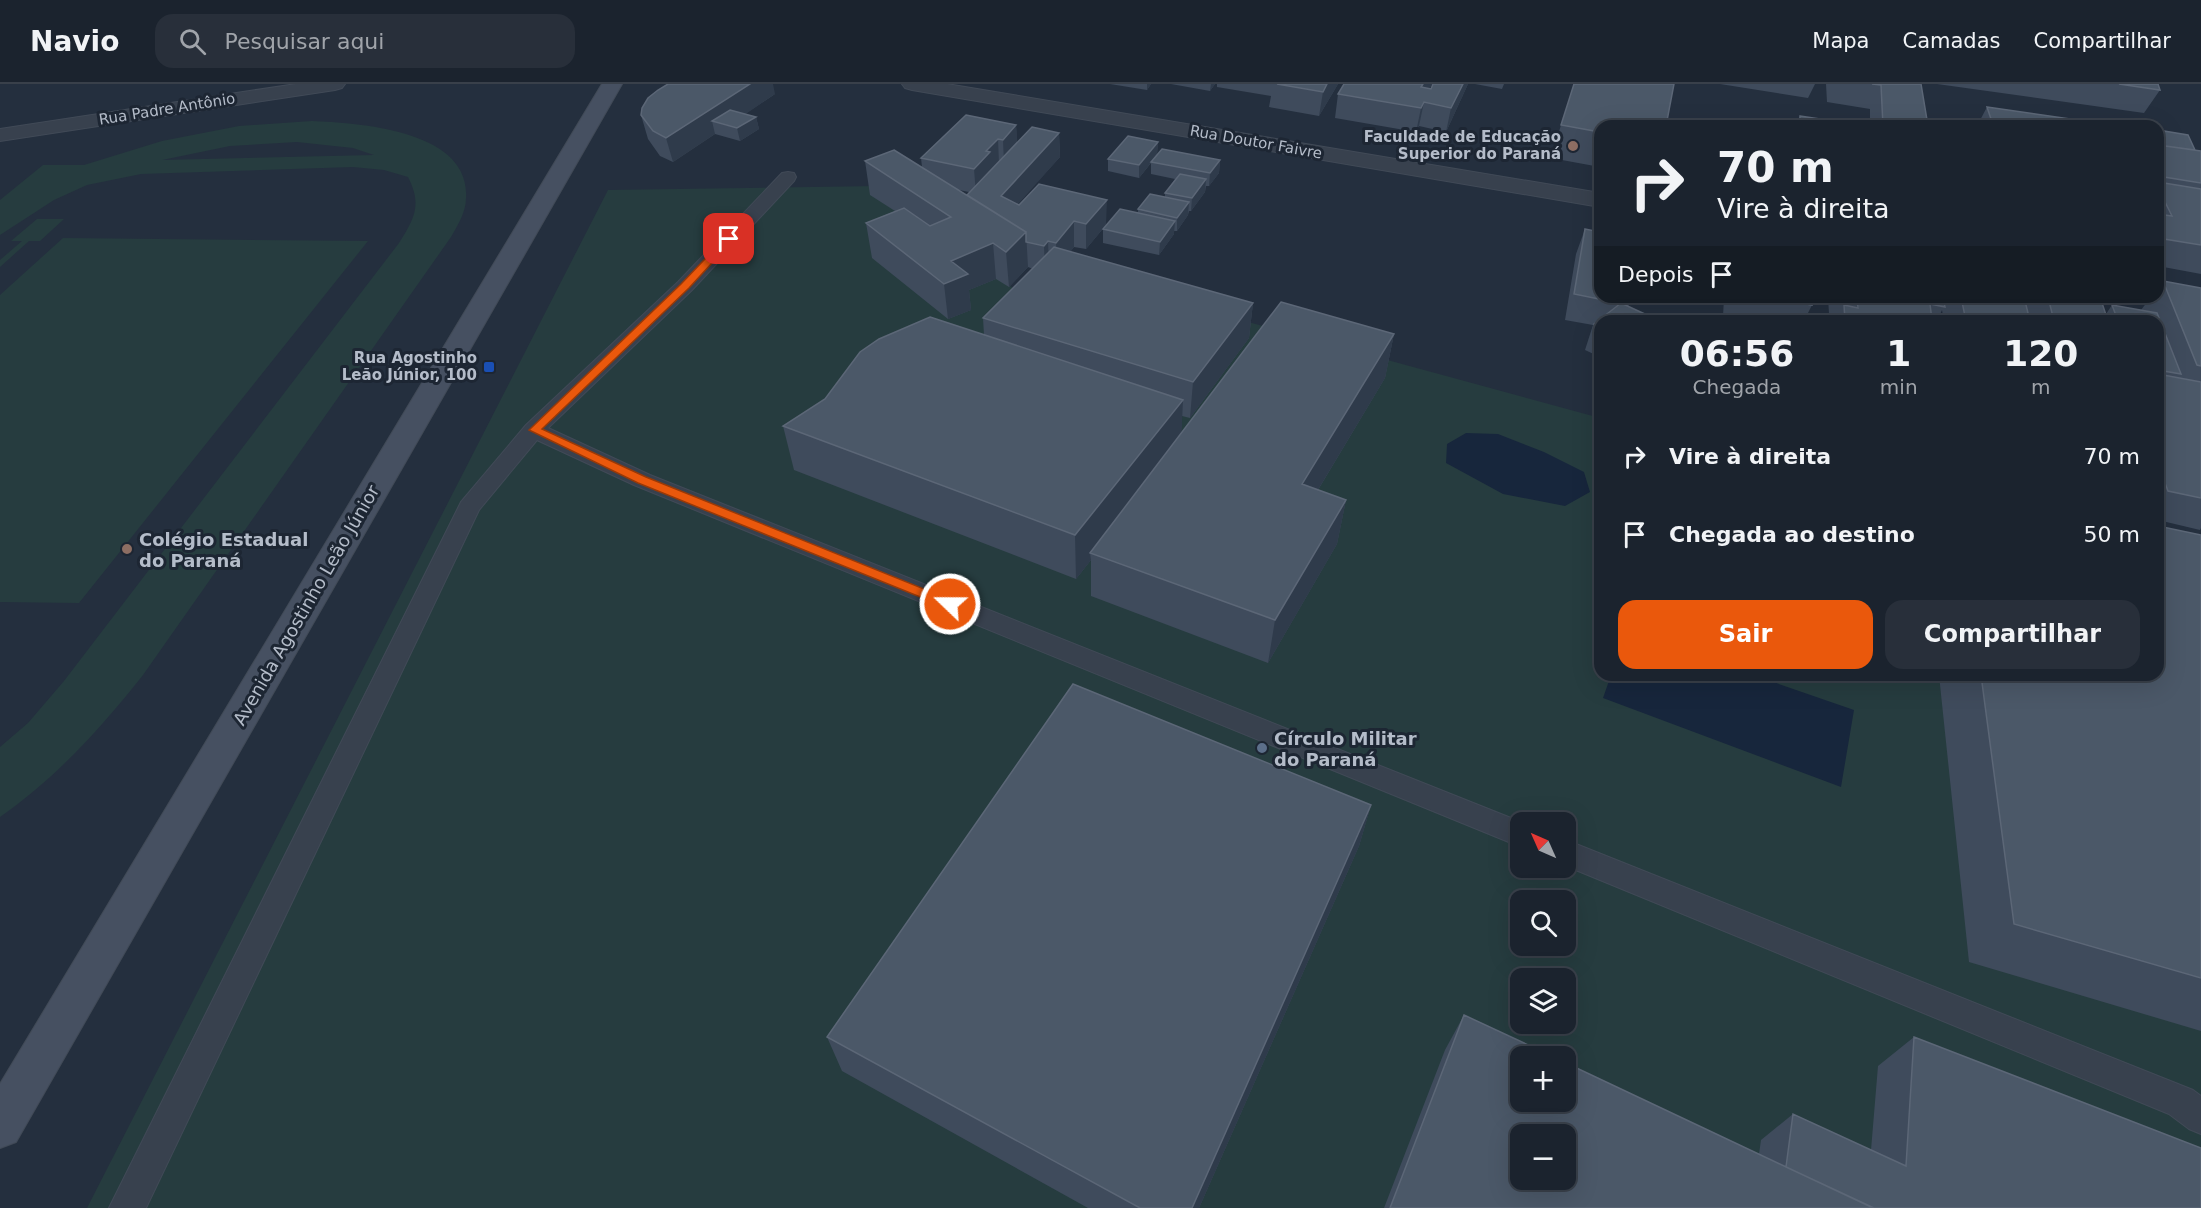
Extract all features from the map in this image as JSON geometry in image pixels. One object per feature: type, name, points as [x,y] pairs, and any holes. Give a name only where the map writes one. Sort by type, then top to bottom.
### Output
[{"type":"main road","name":"Avenida Agostinho Leão Júnior","points":[[0,1126],[612,84]]},
{"type":"street","name":"Rua Padre Antônio","points":[[0,135],[335,84]]},
{"type":"street","name":"Rua Doutor Faivre","points":[[912,84],[1594,199]]},
{"type":"lane","points":[[127,1208],[469,507],[534,430],[685,286],[788,177]]},
{"type":"lane","points":[[534,430],[642,480],[1510,831]]},
{"type":"lane","points":[[1576,857],[2181,1102],[2201,1117]]},
{"type":"green space","points":[[312,121],[356,124],[382,128],[432,144],[451,158],[463,175],[466,203],[463,213],[451,237],[143,675],[111,714],[59,769],[0,817],[0,747],[28,723],[64,681],[399,243],[413,218],[416,203],[408,177],[384,170],[353,167],[141,174],[87,185],[54,200],[0,235],[0,200],[43,165],[84,165],[162,141],[239,126]],"holes":[[[297,142],[353,148],[374,155],[162,160],[230,146]]]},
{"type":"green space","name":"Círculo Militar do Paraná","points":[[879,186],[1022,295],[1047,267],[1594,416],[1594,681],[2164,681],[2164,662],[2201,581],[2201,1208],[87,1208],[608,190]]},
{"type":"green space","points":[[37,219],[64,219],[40,241],[29,241],[0,267],[0,260],[22,241],[11,241]]},
{"type":"green space","points":[[63,238],[368,241],[79,603],[0,602],[0,295]]},
{"type":"water","points":[[1466,433],[1498,434],[1544,452],[1584,472],[1590,492],[1565,506],[1503,494],[1446,463],[1447,444]]},
{"type":"water","points":[[1609,681],[1770,681],[1854,710],[1841,787],[1603,698]]},
{"type":"building","points":[[668,84],[750,84],[666,138],[653,131],[641,115],[648,98]]},
{"type":"building","points":[[1277,84],[1327,84],[1323,92]]},
{"type":"building","points":[[1344,84],[1423,84],[1421,87],[1431,89],[1433,84],[1463,84],[1451,108],[1424,102],[1421,108],[1338,94]]},
{"type":"building","points":[[1574,84],[1674,84],[1667,120],[1594,120],[1594,131],[1561,125]]},
{"type":"building","points":[[1872,84],[1921,84],[1927,120],[1883,120],[1881,85]]},
{"type":"building","points":[[2119,84],[2158,84],[2160,90]]},
{"type":"building","points":[[1987,107],[2077,120],[1998,120],[1991,119]]},
{"type":"building","points":[[730,110],[756,117],[737,128],[712,121]]},
{"type":"building","points":[[966,115],[1016,125],[1003,140],[998,139],[986,151],[990,152],[974,169],[921,158]]},
{"type":"building","points":[[1800,116],[1827,120],[1800,120]]},
{"type":"building","points":[[1032,127],[1059,133],[1001,196],[1019,205],[1039,184],[1107,200],[1086,224],[1074,221],[1056,243],[1048,241],[1044,246],[1026,242],[1026,232],[967,195]]},
{"type":"building","points":[[2164,131],[2188,135],[2195,150],[2164,146]]},
{"type":"building","points":[[1128,136],[1158,142],[1139,165],[1108,159]]},
{"type":"building","points":[[2164,146],[2201,151],[2201,183],[2164,177]]},
{"type":"building","points":[[1162,149],[1220,160],[1210,173],[1151,162]]},
{"type":"building","points":[[894,150],[1026,232],[1006,252],[993,243],[951,261],[968,274],[944,284],[866,223],[904,208],[930,226],[951,217],[865,161]]},
{"type":"building","points":[[1180,174],[1206,179],[1192,198],[1165,193]]},
{"type":"building","points":[[2164,183],[2201,189],[2201,245],[2164,239],[2164,215],[2172,216],[2164,200]]},
{"type":"building","points":[[1150,194],[1189,202],[1177,218],[1138,209]]},
{"type":"building","points":[[1120,209],[1175,221],[1160,242],[1103,229]]},
{"type":"building","points":[[1585,229],[1594,231],[1594,298],[1574,294]]},
{"type":"building","points":[[1054,247],[1253,303],[1193,382],[983,318]]},
{"type":"building","points":[[2164,281],[2201,288],[2201,366],[2197,365]]},
{"type":"building","points":[[1281,302],[1394,334],[1302,484],[1346,500],[1275,620],[1090,553]]},
{"type":"building","points":[[1621,303],[1647,315],[1606,315]]},
{"type":"building","points":[[1858,303],[1944,303],[1945,307],[1930,304],[1931,315],[1845,315],[1844,305],[1858,308]]},
{"type":"building","points":[[1962,303],[2026,303],[2028,315],[1965,315]]},
{"type":"building","points":[[2050,303],[2102,303],[2106,315],[2052,315]]},
{"type":"building","points":[[2112,305],[2158,315],[2116,315]]},
{"type":"building","points":[[930,317],[1183,400],[1075,535],[783,426],[825,399],[860,352],[879,339]]},
{"type":"building","points":[[2164,331],[2181,374],[2164,371]]},
{"type":"building","points":[[2164,375],[2201,382],[2201,498],[2168,491],[2164,480]]},
{"type":"building","points":[[2164,527],[2201,535],[2201,978],[2014,924],[1982,681],[2164,681]]},
{"type":"building","points":[[1073,684],[1371,805],[1192,1208],[1140,1208],[827,1037]]},
{"type":"building","points":[[1464,1015],[1531,1046],[1510,1046],[1510,1112],[1576,1112],[1576,1068],[1873,1208],[1390,1208]]},
{"type":"building","points":[[1914,1037],[2201,1148],[2201,1208],[1874,1208],[1786,1167],[1793,1114],[1906,1166]]},
{"type":"place","name":"Faculdade de Educação Superior do Paraná","points":[[1573,146]]},
{"type":"place","name":"Rua Agostinho Leão Júnior, 100","points":[[489,367]]},
{"type":"place","name":"Colégio Estadual do Paraná","points":[[127,549]]},
{"type":"place","name":"Círculo Militar do Paraná","points":[[1262,748]]},
{"type":"route","points":[[729,239],[685,286],[534,430],[642,480],[950,604]]}]
